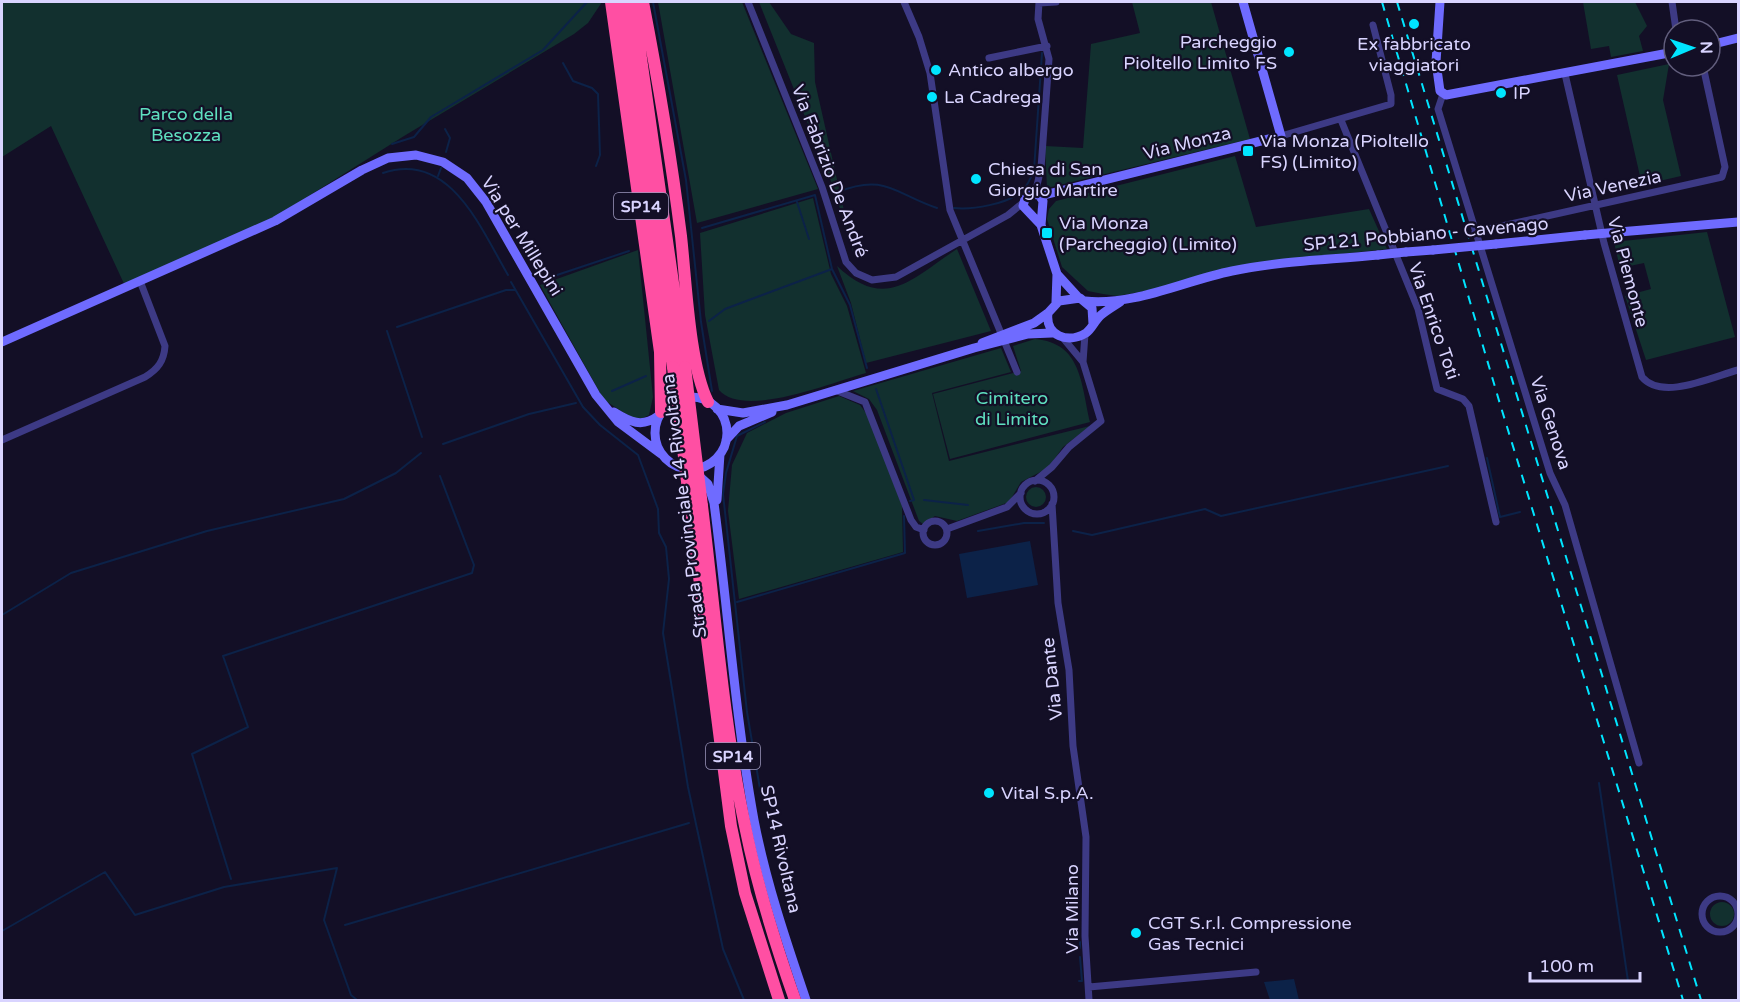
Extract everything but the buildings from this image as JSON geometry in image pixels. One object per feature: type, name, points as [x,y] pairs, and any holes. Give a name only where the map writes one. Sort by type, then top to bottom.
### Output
[{"type":"highway","name":"SP14","points":[[611,2],[660,352],[661,413]]},
{"type":"highway","name":"Strada Provinciale 14 Rivoltana","points":[[621,2],[679,367]]},
{"type":"highway","name":"Strada Provinciale 14 Rivoltana","points":[[633,2],[696,506],[727,804],[746,892],[779,1000]]},
{"type":"highway","name":"SP14","points":[[644,2],[664,113],[692,333],[702,388],[713,405]]},
{"type":"highway","name":"Strada Provinciale 14 Rivoltana","points":[[696,506],[744,825],[769,925],[795,1000]]},
{"type":"street","name":"Via Fabrizio De André","points":[[747,2],[819,180],[849,266],[868,278],[886,280],[901,275],[962,238]]},
{"type":"street","points":[[904,2],[928,65],[935,98],[947,195],[962,238],[1017,372]]},
{"type":"street","points":[[726,440],[742,424],[787,405],[974,348],[1034,323],[1048,313],[1056,302],[1057,274],[1035,204],[1041,164],[1049,59],[1047,45],[1038,20],[1039,2],[1056,2]]},
{"type":"street","points":[[1243,2],[1281,136]]},
{"type":"street","points":[[1440,2],[1436,73],[1438,87],[1443,94],[1565,74],[1662,54]]},
{"type":"street","points":[[1672,2],[1674,18]]},
{"type":"street","name":"Via Monza","points":[[962,238],[1052,194],[1281,136],[1388,106],[1392,102],[1391,95],[1372,25]]},
{"type":"street","points":[[1722,42],[1738,39]]},
{"type":"street","points":[[989,58],[1047,45]]},
{"type":"street","name":"Via Piemonte","points":[[1565,74],[1628,334],[1643,378],[1654,387],[1667,388],[1738,370]]},
{"type":"street","name":"Via Venezia","points":[[1475,232],[1722,177],[1725,167],[1706,78]]},
{"type":"street","name":"Via Genova","points":[[1443,94],[1438,109],[1550,473],[1565,505],[1638,763]]},
{"type":"street","name":"Via Enrico Toti","points":[[1341,120],[1418,309],[1437,390],[1461,398],[1469,406],[1496,522]]},
{"type":"street","name":"Via per Millepini","points":[[2,342],[275,221],[380,160],[408,155],[443,162],[466,178],[486,202],[602,403],[633,435],[661,454]]},
{"type":"street","name":"SP121 Pobbiano - Cavenago","points":[[1093,324],[1101,315],[1121,302],[1239,269],[1738,222]]},
{"type":"street","points":[[947,529],[1006,507],[1027,484],[1035,481],[1052,467],[1069,447],[1101,421],[1083,362],[1085,334],[1093,324],[1093,311],[1057,274]]},
{"type":"street","points":[[2,440],[145,377],[157,368],[164,356],[165,346],[140,281]]},
{"type":"street","points":[[1056,302],[1081,299]]},
{"type":"street","name":"SP121 Pobbiano - Cavenago","points":[[1081,299],[1121,302]]},
{"type":"street","points":[[1048,313],[1049,328],[1052,333]]},
{"type":"street","points":[[1003,337],[1052,333],[1063,338],[1083,362]]},
{"type":"street","points":[[1063,338],[1085,334]]},
{"type":"street","points":[[836,390],[855,396],[868,407],[912,520],[916,527],[924,530]]},
{"type":"street","points":[[661,454],[655,434],[661,413],[671,403],[685,398],[743,413],[787,405]]},
{"type":"street","name":"Via per Millepini","points":[[602,403],[637,424],[650,422],[661,413]]},
{"type":"street","points":[[713,405],[725,424],[726,440]]},
{"type":"street","name":"SP14 Rivoltana","points":[[717,523],[720,454],[726,440]]},
{"type":"street","name":"SP14 Rivoltana","points":[[661,454],[673,465],[690,469],[700,476],[710,488],[717,523],[729,648],[754,821],[782,927],[806,1000]]},
{"type":"street","points":[[690,469],[708,465],[720,454]]},
{"type":"street","points":[[1041,514],[1052,504],[1054,496],[1049,486],[1052,467]]},
{"type":"street","points":[[1035,481],[1049,486]]},
{"type":"street","points":[[1021,493],[1021,501],[1025,509],[1032,514],[1041,514],[1049,521],[1056,537]]},
{"type":"street","name":"Via Dante","points":[[1052,504],[1056,537],[1059,612],[1069,670],[1073,746],[1084,817]]},
{"type":"street","points":[[1006,507],[1025,509]]},
{"type":"street","points":[[940,522],[947,529],[945,540],[937,544],[927,541],[924,530],[928,523],[940,522]]},
{"type":"street","name":"Via Milano","points":[[1084,817],[1089,1000]]},
{"type":"street","points":[[1724,896],[1738,908],[1737,920],[1724,932],[1712,931],[1703,923],[1703,905],[1712,897],[1724,896]]},
{"type":"street","points":[[1089,987],[1256,972]]},
{"type":"green space","name":"Parco della Besozza","points":[[2,2],[602,2],[588,23],[574,34],[404,136],[261,226],[126,288],[51,126],[2,157]]},
{"type":"green space","points":[[658,2],[742,2],[818,189],[697,223]]},
{"type":"green space","points":[[759,2],[769,2],[791,34],[814,43],[815,82],[854,255],[834,189]]},
{"type":"green space","points":[[1132,2],[1211,2],[1250,139],[1047,188],[1045,146],[1083,148],[1091,44],[1140,33]]},
{"type":"green space","points":[[1583,2],[1635,2],[1647,26],[1639,36],[1643,51],[1611,57],[1609,46],[1591,49]]},
{"type":"green space","points":[[1662,65],[1662,78],[1667,78],[1663,100],[1681,176],[1642,185],[1617,75]]},
{"type":"green space","points":[[1235,156],[1256,227],[1369,209],[1387,249],[1247,264],[1151,290],[1117,296],[1088,291],[1062,267],[1047,219],[1049,209],[1056,201]]},
{"type":"green space","points":[[813,198],[831,274],[847,306],[866,373],[790,396],[748,401],[731,398],[719,390],[705,315],[700,233]]},
{"type":"green space","points":[[1707,232],[1735,337],[1646,360],[1625,296],[1651,289],[1644,263],[1620,268],[1614,242]]},
{"type":"green space","points":[[957,249],[991,331],[866,363],[851,303],[837,266],[854,280],[870,287],[884,289],[912,280]]},
{"type":"green space","points":[[638,250],[653,397],[649,415],[637,421],[604,400],[540,285]]},
{"type":"green space","name":"Cimitero di Limito","points":[[1035,339],[1050,342],[1062,348],[1071,357],[1081,380],[1090,422],[950,459],[933,394],[1021,371],[1013,346]]},
{"type":"green space","points":[[1001,348],[1011,372],[932,393],[949,461],[1090,426],[1063,447],[1048,468],[1021,482],[1009,502],[957,521],[935,516],[923,524],[919,521],[877,410],[869,399],[853,391]]},
{"type":"green space","points":[[839,396],[860,405],[869,417],[902,506],[903,552],[739,599],[728,511],[732,465],[747,433],[786,413]]},
{"type":"green space","points":[[1036,487],[1043,490],[1046,497],[1043,504],[1036,507],[1029,504],[1026,497],[1029,490]]},
{"type":"green space","points":[[1722,902],[1731,905],[1734,914],[1731,923],[1722,926],[1713,923],[1710,914],[1713,905]]},
{"type":"water","points":[[1030,541],[1038,585],[967,598],[959,554]]},
{"type":"water","points":[[1294,979],[1299,1000],[1270,1000],[1264,982]]},
{"type":"waterway","points":[[392,144],[414,137],[431,117],[543,50],[587,2]]},
{"type":"waterway","points":[[653,2],[686,180],[701,322],[712,391]]},
{"type":"waterway","points":[[954,208],[980,207],[999,203],[1016,196],[1029,181],[1034,170],[1042,53]]},
{"type":"waterway","points":[[563,63],[573,81],[592,88],[598,94],[600,155],[596,166]]},
{"type":"waterway","points":[[445,129],[450,138],[446,152]]},
{"type":"waterway","points":[[438,176],[441,168]]},
{"type":"waterway","points":[[383,173],[406,169],[427,173],[445,183],[474,216],[508,275]]},
{"type":"waterway","points":[[838,192],[854,187],[879,185],[937,208]]},
{"type":"waterway","points":[[702,228],[815,195],[832,269],[850,305],[867,368]]},
{"type":"waterway","points":[[797,202],[809,239]]},
{"type":"waterway","points":[[551,277],[629,251]]},
{"type":"waterway","points":[[709,321],[725,309],[832,269]]},
{"type":"waterway","points":[[511,282],[583,407],[600,425],[638,455],[658,509],[659,533],[666,547],[669,579],[663,633],[688,787],[723,949],[744,1000]]},
{"type":"waterway","points":[[397,327],[506,290],[515,290]]},
{"type":"waterway","points":[[387,331],[422,437]]},
{"type":"waterway","points":[[612,391],[646,376]]},
{"type":"waterway","points":[[876,389],[914,500],[910,501]]},
{"type":"waterway","points":[[443,444],[529,414],[576,403]]},
{"type":"waterway","points":[[761,795],[747,712],[723,494],[726,473],[737,436],[765,422]]},
{"type":"waterway","points":[[2,615],[71,573],[207,531],[344,499],[396,473],[421,453]]},
{"type":"waterway","points":[[1487,458],[1500,517],[1520,512]]},
{"type":"waterway","points":[[1073,531],[1092,535],[1205,509],[1221,516],[1448,466]]},
{"type":"waterway","points":[[231,879],[192,754],[248,727],[223,656],[472,573],[474,565],[440,476]]},
{"type":"waterway","points":[[924,500],[968,505]]},
{"type":"waterway","points":[[737,602],[905,553],[904,516]]},
{"type":"waterway","points":[[978,531],[1024,523],[1044,523]]},
{"type":"waterway","points":[[1599,783],[1628,981]]},
{"type":"waterway","points":[[345,925],[689,823]]},
{"type":"waterway","points":[[2,931],[105,872],[135,915],[224,887],[337,868],[324,920],[351,995],[357,1000]]},
{"type":"waterway","points":[[1080,942],[1080,948]]},
{"type":"waterway","points":[[1079,981],[1082,981],[1080,957]]},
{"type":"railway","points":[[1382,2],[1500,404],[1683,1000]]},
{"type":"railway","points":[[1397,2],[1701,1000]]},
{"type":"place","name":"Ex fabbricato viaggiatori","points":[[1414,24]]},
{"type":"place","name":"Parcheggio Pioltello Limito FS","points":[[1289,52]]},
{"type":"place","name":"Antico albergo","points":[[936,70]]},
{"type":"place","name":"IP","points":[[1501,93]]},
{"type":"place","name":"La Cadrega","points":[[932,97]]},
{"type":"place","name":"Via Monza (Pioltello FS) (Limito)","points":[[1248,151]]},
{"type":"place","name":"Chiesa di San Giorgio Martire","points":[[976,179]]},
{"type":"place","name":"Via Monza (Parcheggio) (Limito)","points":[[1047,233]]},
{"type":"place","name":"Vital S.p.A.","points":[[989,793]]},
{"type":"place","name":"CGT S.r.l. Compressione Gas Tecnici","points":[[1136,933]]}]
